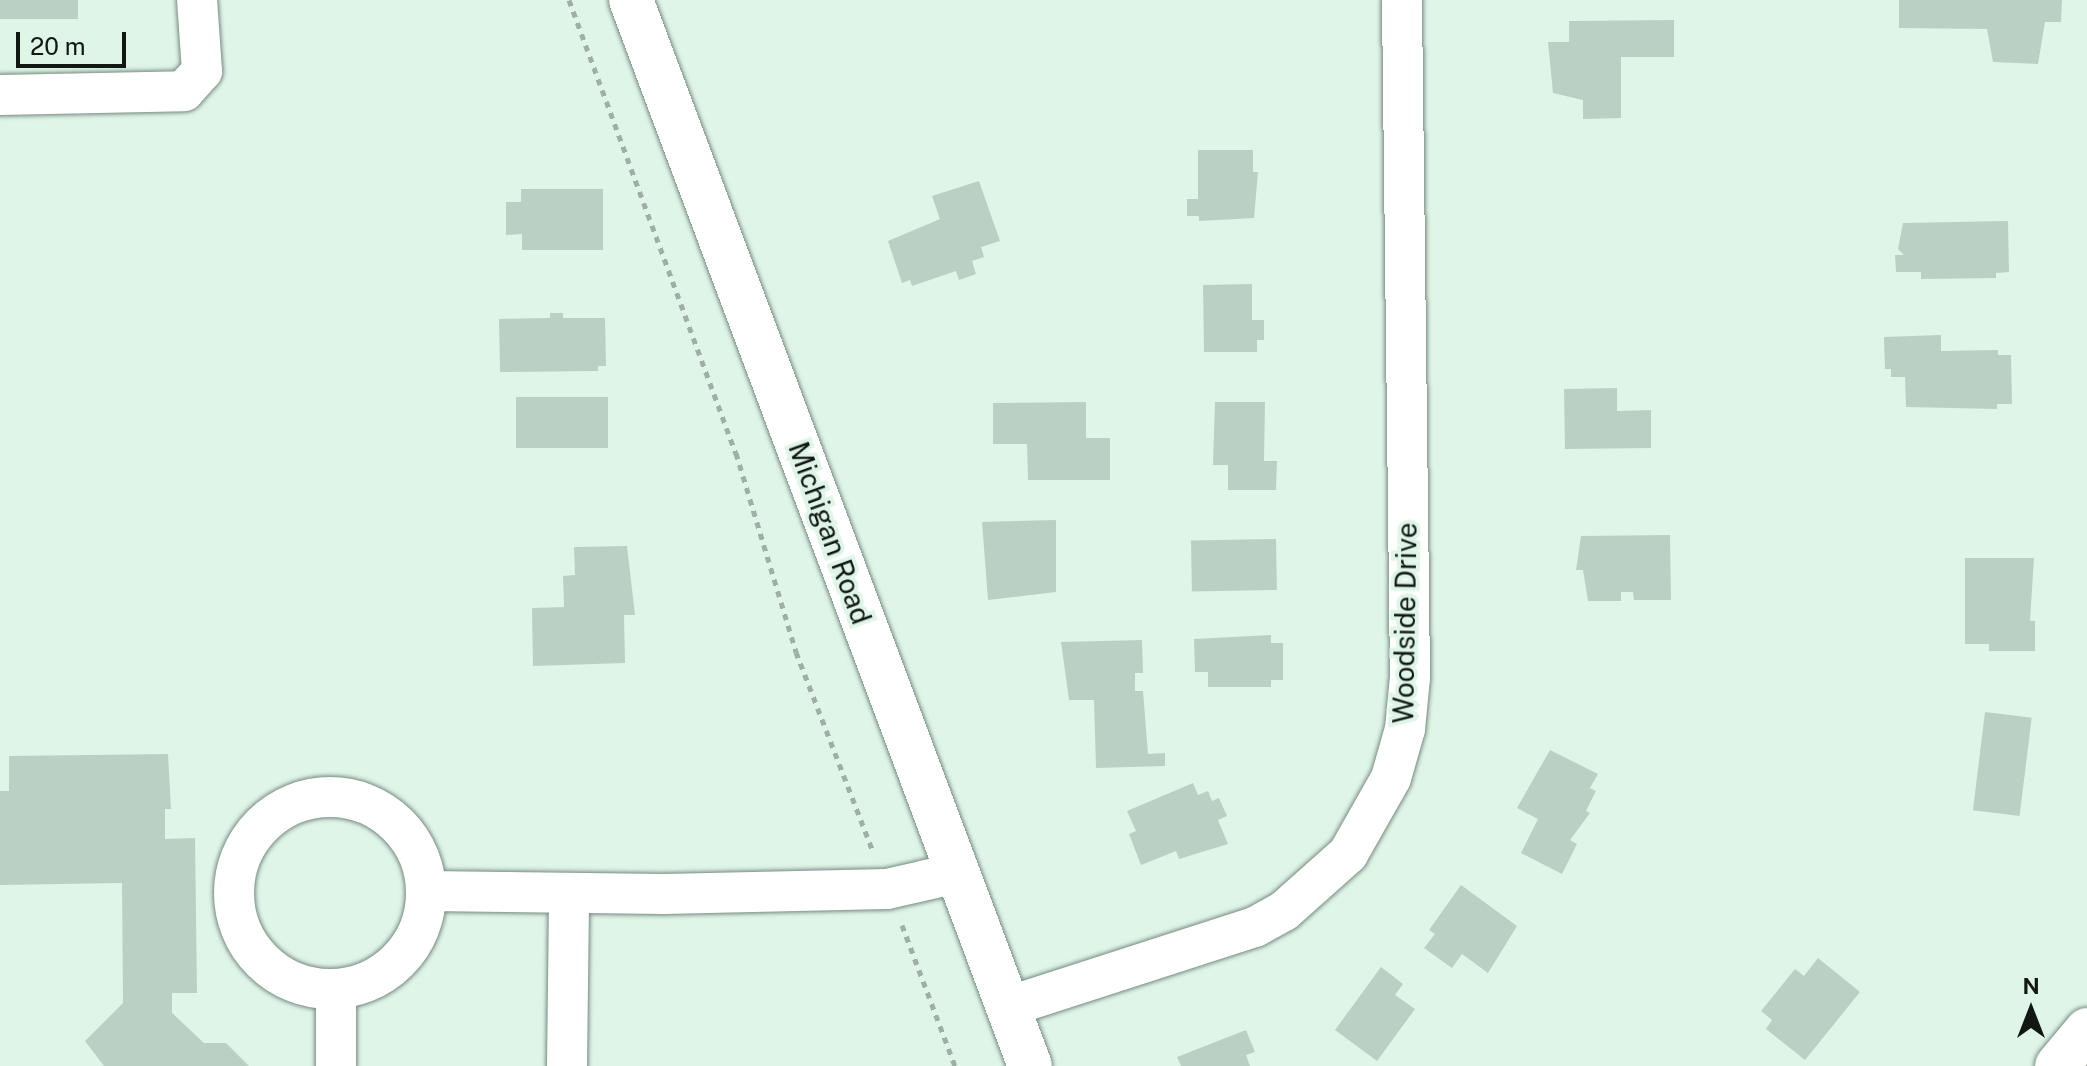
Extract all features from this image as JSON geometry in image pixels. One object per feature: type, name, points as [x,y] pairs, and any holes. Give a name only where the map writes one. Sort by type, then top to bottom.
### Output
[{"type":"main road","name":"Michigan Road","points":[[631,0],[1030,1066]]},
{"type":"main road","points":[[2057,1066],[2087,1030]]},
{"type":"street","points":[[0,95],[184,91],[202,71],[197,0]]},
{"type":"street","name":"Woodside Drive","points":[[1007,1007],[1239,932],[1284,911],[1354,847],[1391,778],[1405,729],[1410,677],[1402,0]]},
{"type":"street","points":[[349,799],[380,811],[405,831],[421,859],[427,891],[423,921],[401,958],[365,983],[336,990],[304,986],[274,972],[251,949],[238,919],[234,887],[242,855],[260,828],[285,808],[306,801],[349,799]]},
{"type":"street","points":[[427,891],[569,893],[887,889],[957,873]]},
{"type":"street","points":[[567,1066],[569,893]]},
{"type":"street","points":[[336,990],[336,1066]]},
{"type":"path","points":[[569,0],[736,453],[796,652],[955,1066]]},
{"type":"building","points":[[0,0],[78,0],[78,19],[0,19]]},
{"type":"building","points":[[1899,0],[2062,0],[2061,22],[2045,22],[2038,64],[1993,62],[1987,29],[1899,28]]},
{"type":"building","points":[[1674,20],[1674,57],[1621,57],[1621,118],[1583,119],[1583,100],[1553,93],[1548,42],[1569,42],[1569,21]]},
{"type":"building","points":[[1198,150],[1253,150],[1253,172],[1258,172],[1254,218],[1199,221],[1199,216],[1187,216],[1187,199],[1198,199]]},
{"type":"building","points":[[979,181],[1000,241],[981,247],[984,257],[972,261],[976,274],[959,280],[956,271],[912,286],[910,280],[902,283],[888,241],[940,219],[932,196]]},
{"type":"building","points":[[521,189],[603,189],[603,250],[522,250],[522,234],[506,235],[506,202],[521,202]]},
{"type":"building","points":[[2008,221],[2009,272],[1996,273],[1996,278],[1921,279],[1921,272],[1896,272],[1895,255],[1904,255],[1898,249],[1903,223]]},
{"type":"building","points":[[1252,284],[1252,320],[1264,320],[1264,340],[1257,340],[1257,352],[1204,352],[1203,285]]},
{"type":"building","points":[[550,313],[563,313],[563,318],[605,318],[606,366],[598,366],[598,371],[500,372],[499,319],[550,318]]},
{"type":"building","points":[[1941,335],[1941,351],[1998,350],[1998,355],[2011,355],[2012,404],[1997,404],[1997,409],[1906,407],[1905,377],[1891,377],[1891,369],[1885,369],[1884,337]]},
{"type":"building","points":[[1617,388],[1617,411],[1651,410],[1651,448],[1565,449],[1564,389]]},
{"type":"building","points":[[516,397],[608,397],[608,448],[516,448]]},
{"type":"building","points":[[1086,402],[1086,438],[1110,438],[1110,480],[1028,480],[1027,444],[993,444],[993,403]]},
{"type":"building","points":[[1215,402],[1265,402],[1264,461],[1277,461],[1276,490],[1228,490],[1228,465],[1213,465]]},
{"type":"building","points":[[1056,520],[1056,592],[988,600],[982,522]]},
{"type":"building","points":[[1670,535],[1671,600],[1634,600],[1633,592],[1621,592],[1621,601],[1588,601],[1583,570],[1576,570],[1581,536]]},
{"type":"building","points":[[1276,539],[1277,590],[1192,591],[1191,540]]},
{"type":"building","points":[[627,546],[635,615],[624,615],[625,663],[533,666],[532,608],[564,607],[563,576],[575,575],[574,547]]},
{"type":"building","points":[[1965,558],[2034,558],[2030,621],[2035,621],[2035,651],[1989,651],[1989,644],[1965,644]]},
{"type":"building","points":[[1271,635],[1271,643],[1283,643],[1283,680],[1271,680],[1271,687],[1208,687],[1208,672],[1195,672],[1194,639]]},
{"type":"building","points":[[1142,640],[1143,673],[1135,673],[1135,691],[1143,691],[1148,754],[1165,753],[1165,766],[1096,768],[1094,700],[1069,700],[1061,642]]},
{"type":"building","points":[[1985,712],[2032,718],[2020,816],[1973,810]]},
{"type":"building","points":[[1550,750],[1598,774],[1590,788],[1596,791],[1586,811],[1590,813],[1570,840],[1577,844],[1562,874],[1521,853],[1538,819],[1517,808]]},
{"type":"building","points":[[168,754],[171,809],[165,809],[165,839],[195,838],[197,993],[172,993],[172,1013],[204,1043],[226,1043],[249,1066],[104,1066],[85,1041],[123,1003],[122,883],[0,885],[0,791],[9,791],[9,756]]},
{"type":"building","points":[[1193,783],[1198,795],[1208,791],[1212,801],[1219,798],[1227,816],[1218,820],[1228,844],[1179,859],[1176,851],[1141,865],[1129,834],[1136,831],[1127,811]]},
{"type":"building","points":[[1461,885],[1517,926],[1488,973],[1462,954],[1452,968],[1424,948],[1435,934],[1429,930]]},
{"type":"building","points":[[1818,958],[1860,992],[1805,1060],[1766,1029],[1772,1020],[1761,1011],[1795,969],[1804,976]]},
{"type":"building","points":[[1381,967],[1403,984],[1395,995],[1415,1009],[1377,1061],[1335,1030]]},
{"type":"building","points":[[1246,1030],[1255,1052],[1246,1055],[1250,1066],[1181,1066],[1177,1057]]}]
